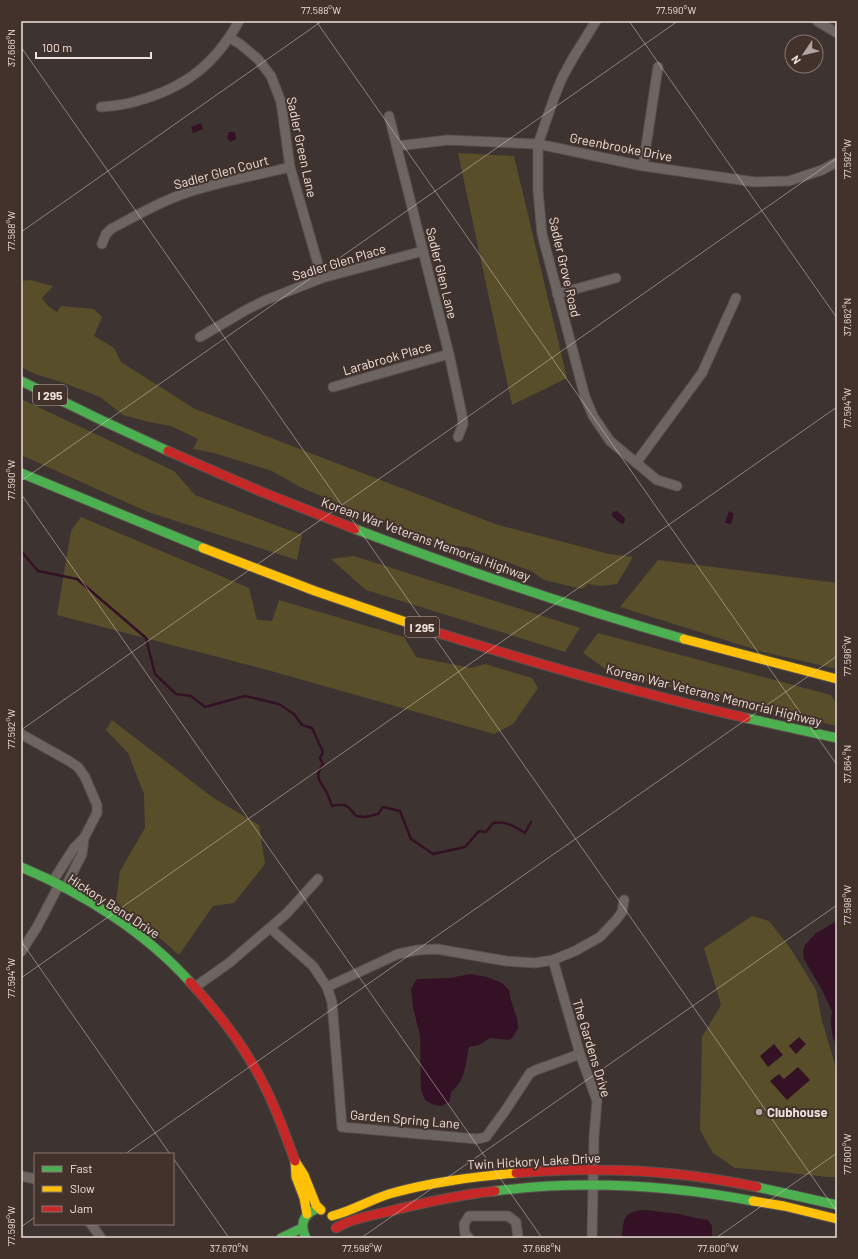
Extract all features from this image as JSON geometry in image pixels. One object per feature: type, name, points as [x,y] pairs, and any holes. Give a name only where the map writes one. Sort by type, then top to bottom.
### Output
[{"type":"main road","name":"Korean War Veterans Memorial Highway","points":[[21,381],[130,434],[339,523],[427,555],[571,604],[734,653],[837,679]]},
{"type":"main road","name":"Korean War Veterans Memorial Highway","points":[[21,472],[238,562],[360,607],[520,658],[627,688],[704,708],[837,738]]},
{"type":"main road","name":"Hickory Bend Drive","points":[[21,867],[59,885],[103,910],[136,933],[158,950],[213,1007],[255,1067],[273,1104],[295,1161],[304,1175],[316,1205],[321,1210]]},
{"type":"main road","name":"Hickory Bend Drive","points":[[295,1161],[296,1177],[304,1198],[307,1214]]},
{"type":"main road","name":"Twin Hickory Lake Drive","points":[[332,1216],[350,1211],[379,1198],[445,1181],[476,1176],[550,1171],[593,1170],[646,1172],[702,1178],[781,1191],[837,1205]]},
{"type":"main road","name":"Twin Hickory Lake Drive","points":[[336,1228],[369,1215],[456,1196],[532,1186],[593,1184],[656,1187],[711,1194],[766,1203],[837,1219]]},
{"type":"main road","points":[[306,1238],[302,1228],[304,1218],[312,1211],[321,1210],[332,1216],[335,1220],[336,1228],[333,1237]]},
{"type":"main road","points":[[281,1238],[302,1228]]},
{"type":"street","points":[[101,107],[135,102],[160,94],[199,72],[230,38],[239,21]]},
{"type":"street","name":"Sadler Grove Road","points":[[596,21],[562,78],[538,144],[538,191],[542,234],[585,397],[593,416],[610,441],[636,463],[657,480],[677,486]]},
{"type":"street","points":[[817,21],[837,32]]},
{"type":"street","name":"Sadler Green Lane","points":[[230,38],[258,59],[271,76],[281,102],[290,168],[322,278]]},
{"type":"street","points":[[643,166],[658,67]]},
{"type":"street","name":"Sadler Glen Lane","points":[[389,116],[449,354],[463,424],[458,437]]},
{"type":"street","name":"Greenbrooke Drive","points":[[397,146],[448,140],[538,144],[643,166],[756,182],[789,181],[822,170],[837,162]]},
{"type":"street","name":"Sadler Glen Court","points":[[102,244],[106,234],[111,229],[182,194],[290,168]]},
{"type":"street","name":"Sadler Glen Place","points":[[200,337],[266,300],[322,278],[423,251]]},
{"type":"street","points":[[557,294],[616,278]]},
{"type":"street","points":[[636,463],[702,373],[736,298]]},
{"type":"street","name":"Larabrook Place","points":[[333,387],[449,354]]},
{"type":"street","points":[[21,952],[37,927],[59,885],[74,848],[84,838],[97,813],[97,805],[85,777],[78,767],[22,737]]},
{"type":"street","points":[[59,885],[82,854],[84,838]]},
{"type":"street","points":[[195,987],[229,963],[286,914],[318,879]]},
{"type":"street","points":[[327,987],[397,955],[418,950],[437,949],[506,961],[535,963],[553,960],[600,937],[622,912],[624,900]]},
{"type":"street","name":"Garden Spring Lane","points":[[270,928],[312,966],[327,987],[332,1002],[342,1127],[477,1139],[486,1137],[530,1073],[580,1054]]},
{"type":"street","name":"The Gardens Drive","points":[[553,960],[580,1054],[597,1101],[594,1136],[592,1238]]},
{"type":"street","points":[[21,1176],[34,1179]]},
{"type":"street","points":[[469,1238],[465,1234],[464,1224],[469,1216],[508,1216],[516,1222],[518,1238]]},
{"type":"street","points":[[93,1225],[101,1238]]},
{"type":"shaded area","points":[[201,123],[203,129],[193,133],[191,127]]},
{"type":"shaded area","points":[[229,132],[235,132],[236,139],[231,142],[227,138]]},
{"type":"shaded area","points":[[458,153],[514,156],[567,378],[512,405]]},
{"type":"shaded area","points":[[30,280],[53,286],[42,298],[48,306],[57,312],[61,306],[94,309],[102,317],[94,336],[114,348],[121,362],[195,409],[498,525],[609,554],[633,557],[617,584],[600,586],[588,584],[582,589],[544,580],[531,571],[467,547],[444,545],[383,522],[300,487],[272,471],[214,453],[193,449],[198,439],[171,426],[123,415],[100,397],[35,374],[21,367],[21,281]]},
{"type":"shaded area","points":[[21,399],[174,471],[195,495],[302,535],[297,560],[148,512],[21,455]]},
{"type":"shaded area","points":[[617,511],[625,518],[623,524],[612,516],[612,512]]},
{"type":"shaded area","points":[[729,511],[734,514],[731,524],[725,523]]},
{"type":"shaded area","points":[[81,517],[249,588],[257,620],[272,621],[279,600],[404,637],[416,657],[471,668],[485,664],[532,678],[538,688],[513,724],[494,734],[264,669],[57,615],[71,531]]},
{"type":"shaded area","points":[[354,556],[580,628],[565,652],[366,590],[331,559]]},
{"type":"shaded area","points":[[658,560],[837,583],[837,669],[763,652],[620,607]]},
{"type":"shaded area","points":[[598,633],[831,695],[837,705],[837,726],[611,673],[583,653]]},
{"type":"shaded area","points":[[112,720],[212,797],[259,825],[265,864],[234,903],[213,906],[179,955],[116,902],[120,871],[145,828],[144,794],[128,753],[106,730]]},
{"type":"shaded area","points":[[752,916],[769,921],[791,949],[816,990],[822,1021],[837,1071],[837,1177],[735,1168],[713,1153],[700,1130],[702,1037],[721,1005],[704,948]]},
{"type":"shaded area","points":[[837,921],[837,1052],[832,1033],[832,1011],[804,959],[803,951],[805,945],[816,933]]},
{"type":"shaded area","points":[[471,974],[487,977],[502,983],[509,990],[517,1018],[518,1028],[513,1037],[509,1040],[490,1038],[479,1045],[469,1047],[466,1066],[460,1083],[451,1092],[450,1101],[442,1106],[434,1105],[425,1100],[421,1090],[420,1036],[413,1007],[411,989],[417,979],[449,978]]},
{"type":"shaded area","points":[[799,1037],[806,1044],[796,1054],[789,1046]]},
{"type":"shaded area","points":[[774,1044],[783,1055],[768,1067],[760,1056]]},
{"type":"shaded area","points":[[798,1067],[810,1080],[787,1100],[770,1081],[779,1074],[784,1079]]},
{"type":"shaded area","points":[[646,1210],[679,1214],[708,1220],[712,1226],[712,1237],[622,1238],[623,1225],[626,1217],[633,1212]]},
{"type":"waterway","points":[[21,551],[38,571],[77,579],[146,638],[155,674],[176,694],[191,696],[205,707],[245,696],[279,704],[294,714],[302,725],[312,728],[323,752],[320,758],[323,764],[318,776],[332,806],[343,805],[351,809],[356,816],[365,817],[378,814],[383,807],[400,811],[411,839],[433,854],[465,847],[479,831],[486,832],[493,823],[510,825],[525,833],[531,822]]},
{"type":"traffic: fast","points":[[21,381],[168,451]]},
{"type":"traffic: fast","points":[[21,473],[203,548]]},
{"type":"traffic: fast","points":[[355,529],[518,587],[684,639]]},
{"type":"traffic: fast","points":[[746,718],[837,738]]},
{"type":"traffic: fast","points":[[21,867],[67,889],[133,930],[190,982]]},
{"type":"traffic: fast","points":[[495,1191],[560,1186],[625,1186],[689,1191],[753,1201]]},
{"type":"traffic: fast","points":[[757,1187],[837,1205]]},
{"type":"traffic: fast","points":[[306,1238],[303,1229],[303,1222],[307,1215],[314,1210]]},
{"type":"traffic: fast","points":[[281,1238],[302,1228]]},
{"type":"traffic: slow","points":[[203,548],[315,591],[429,630]]},
{"type":"traffic: slow","points":[[684,639],[837,679]]},
{"type":"traffic: slow","points":[[307,1214],[304,1198],[296,1177],[295,1161],[304,1175],[316,1205],[321,1210]]},
{"type":"traffic: slow","points":[[332,1216],[382,1196],[421,1186],[452,1180],[516,1173]]},
{"type":"traffic: slow","points":[[753,1201],[784,1206],[837,1219]]},
{"type":"traffic: jam","points":[[168,451],[262,492],[355,529]]},
{"type":"traffic: jam","points":[[429,630],[587,677],[746,718]]},
{"type":"traffic: jam","points":[[190,982],[224,1022],[253,1065],[271,1100],[295,1161]]},
{"type":"traffic: jam","points":[[516,1173],[578,1170],[659,1172],[757,1187]]},
{"type":"traffic: jam","points":[[336,1228],[360,1218],[413,1205],[495,1191]]},
{"type":"place","name":"Clubhouse","points":[[759,1112]]}]
